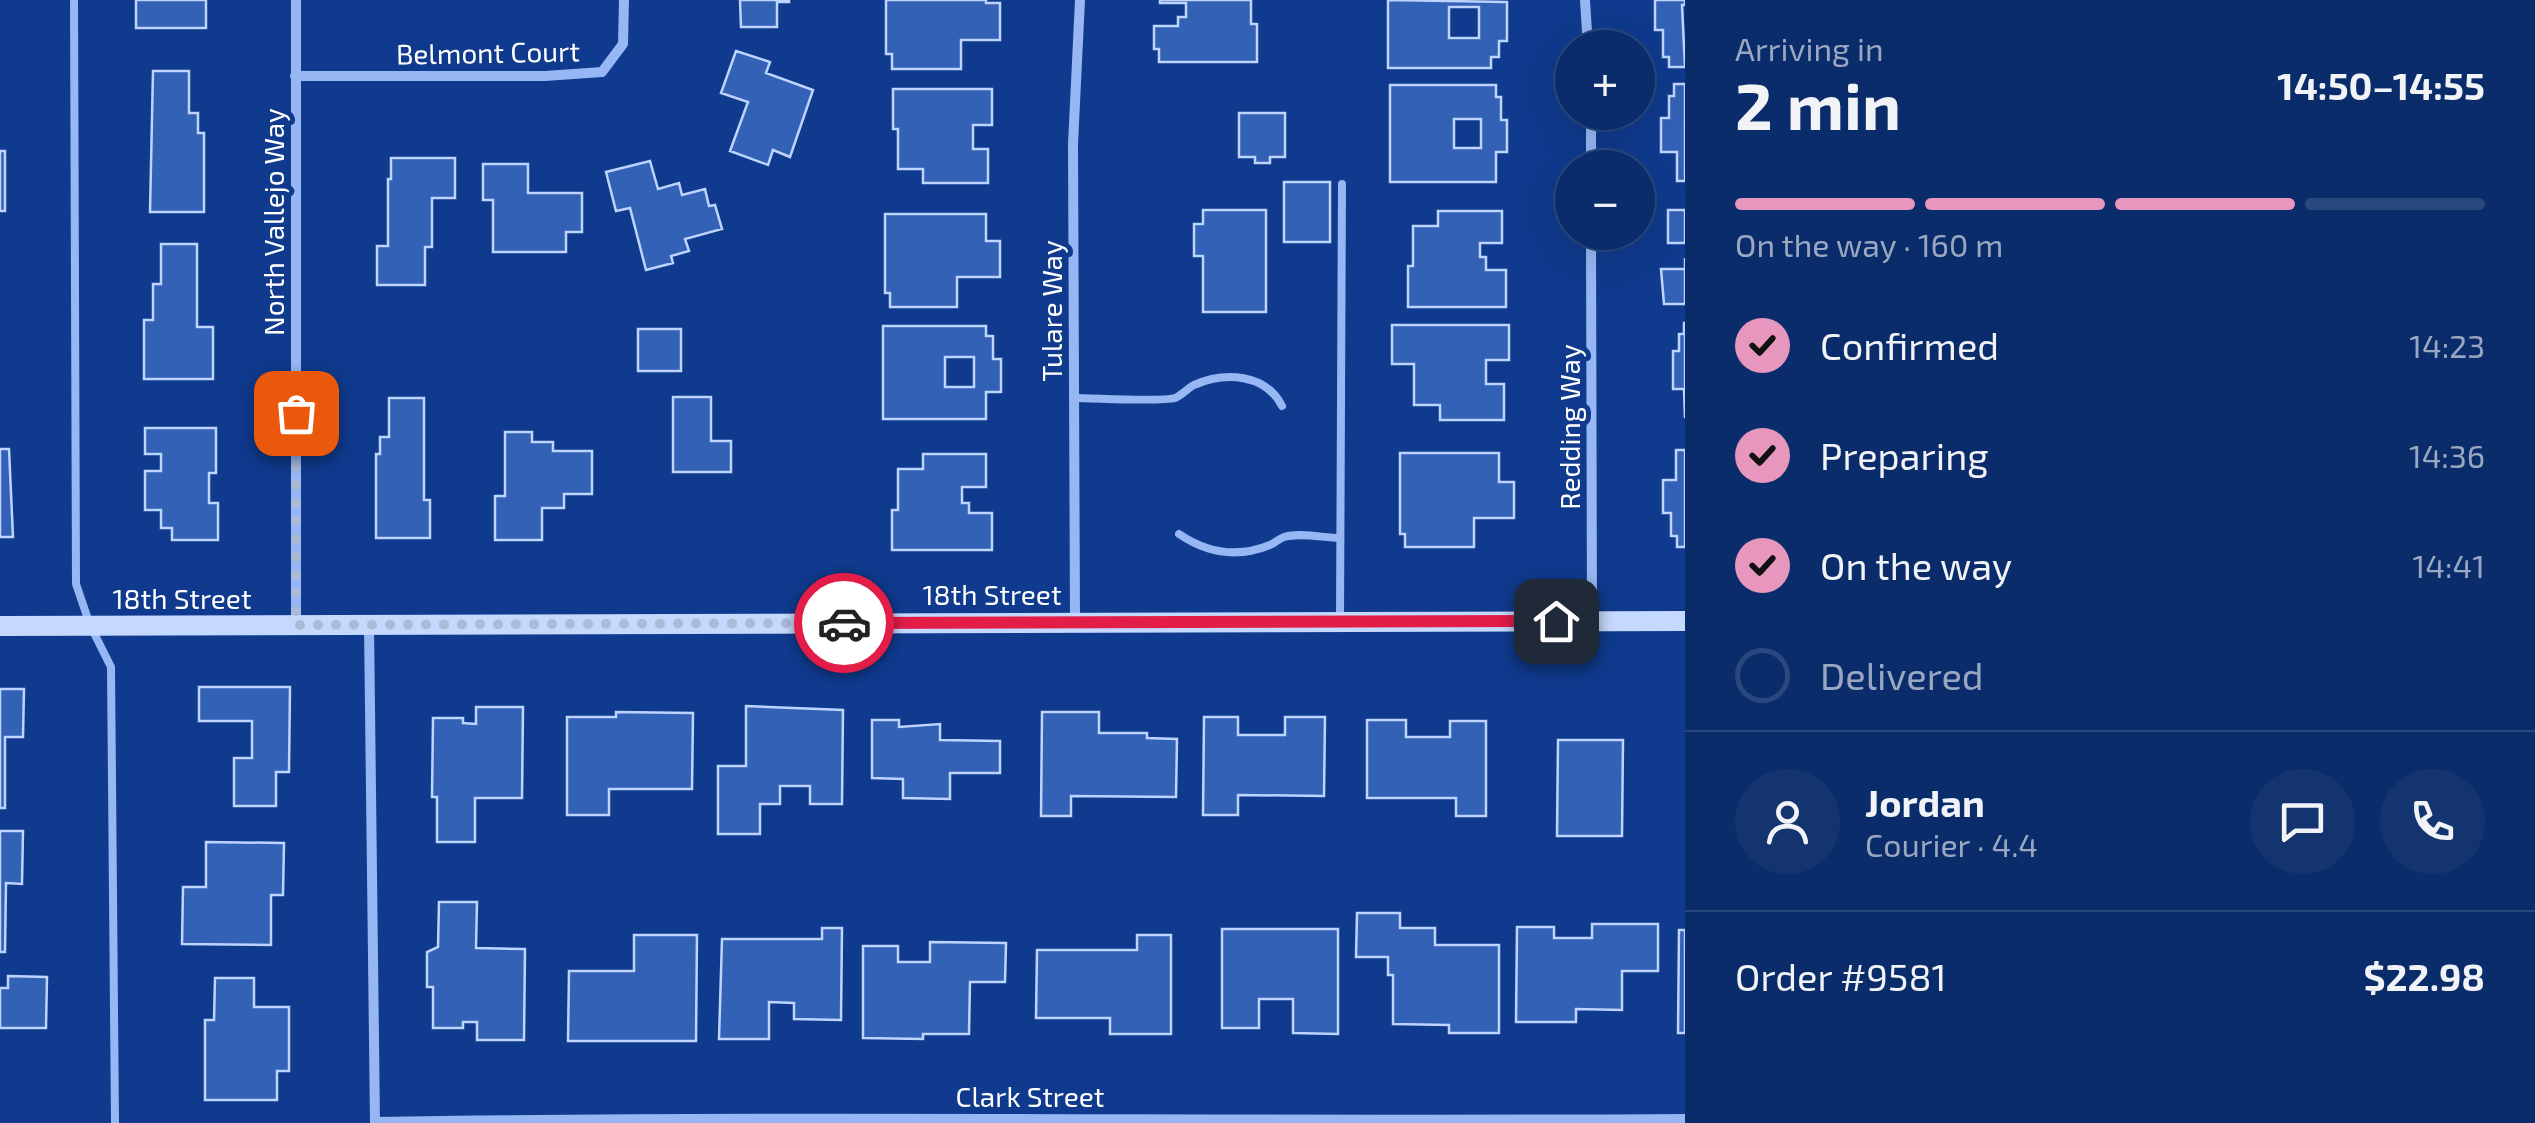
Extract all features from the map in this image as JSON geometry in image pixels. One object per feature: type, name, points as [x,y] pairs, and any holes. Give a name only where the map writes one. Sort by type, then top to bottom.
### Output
[{"type":"main road","name":"18th Street","points":[[0,626],[1685,620]]},
{"type":"street","name":"North Vallejo Way","points":[[296,0],[296,625]]},
{"type":"street","name":"Belmont Court","points":[[296,76],[544,76],[602,72],[623,44],[624,0]]},
{"type":"street","name":"Tulare Way","points":[[1075,621],[1073,144],[1080,0]]},
{"type":"street","points":[[1585,0],[1587,30]]},
{"type":"street","name":"Redding Way","points":[[1591,250],[1592,621]]},
{"type":"street","points":[[370,625],[374,1122]]},
{"type":"street","name":"Clark Street","points":[[374,1122],[1685,1120]]},
{"type":"lane","points":[[74,0],[76,584],[90,625],[111,667],[115,1123]]},
{"type":"lane","points":[[1340,621],[1342,184]]},
{"type":"lane","points":[[1074,398],[1176,398],[1191,386],[1226,375],[1258,382],[1275,392],[1282,406]]},
{"type":"lane","points":[[1179,534],[1213,551],[1229,553],[1273,544],[1284,537],[1340,538]]},
{"type":"building","points":[[136,0],[206,0],[206,28],[136,28]]},
{"type":"building","points":[[740,0],[789,2],[777,2],[777,27],[741,27]]},
{"type":"building","points":[[886,0],[1000,3],[1000,40],[961,40],[961,69],[892,69],[892,54],[886,54]]},
{"type":"building","points":[[1160,0],[1251,0],[1251,24],[1257,24],[1257,62],[1159,62],[1159,49],[1154,49],[1154,26],[1178,26],[1178,17],[1186,17],[1186,3]]},
{"type":"building","points":[[1388,0],[1507,2],[1507,41],[1499,41],[1499,57],[1491,57],[1491,68],[1388,68]],"holes":[[[1449,7],[1479,7],[1479,38],[1449,38]]]},
{"type":"building","points":[[1655,0],[1685,0],[1685,67],[1669,67],[1669,57],[1663,57],[1663,30],[1655,30]]},
{"type":"building","points":[[736,51],[770,62],[766,73],[813,90],[790,157],[773,150],[768,165],[730,151],[748,102],[721,93]]},
{"type":"building","points":[[153,71],[189,71],[189,113],[198,113],[198,133],[204,133],[204,212],[150,212]]},
{"type":"building","points":[[1674,84],[1685,84],[1685,181],[1677,181],[1677,152],[1661,152],[1661,118],[1669,118],[1669,96],[1674,96]]},
{"type":"building","points":[[1390,85],[1496,85],[1496,97],[1501,97],[1501,120],[1507,120],[1507,152],[1496,152],[1496,182],[1390,182]],"holes":[[[1454,119],[1481,119],[1481,148],[1454,148]]]},
{"type":"building","points":[[893,89],[992,89],[992,125],[973,125],[973,149],[988,149],[988,183],[923,183],[923,169],[898,169]]},
{"type":"building","points":[[1239,113],[1285,113],[1285,157],[1255,163],[1255,157],[1239,157]]},
{"type":"building","points":[[0,151],[5,151],[5,211],[0,211]]},
{"type":"building","points":[[391,158],[455,158],[455,198],[432,198],[432,247],[425,247],[425,285],[377,285],[377,246],[388,246]]},
{"type":"building","points":[[650,161],[658,189],[679,183],[682,195],[705,189],[722,229],[685,239],[689,251],[671,256],[673,263],[646,270],[630,208],[616,211],[606,172]]},
{"type":"building","points":[[483,164],[528,164],[528,193],[582,193],[582,232],[566,232],[566,252],[493,252],[493,200],[483,200]]},
{"type":"building","points":[[1284,182],[1330,182],[1330,242],[1284,242]]},
{"type":"building","points":[[1203,210],[1266,210],[1266,312],[1203,312],[1203,256],[1194,256],[1194,224],[1203,224]]},
{"type":"building","points":[[1668,210],[1685,210],[1685,243],[1668,243]]},
{"type":"building","points":[[1438,211],[1502,211],[1502,243],[1480,243],[1480,257],[1486,257],[1486,270],[1506,270],[1506,307],[1408,307],[1413,226],[1438,226]]},
{"type":"building","points":[[885,214],[986,214],[986,241],[1000,241],[1000,277],[957,277],[957,307],[890,307],[890,293],[885,293]]},
{"type":"building","points":[[161,244],[197,244],[197,327],[213,327],[213,379],[144,379],[144,320],[153,320],[153,284],[161,284]]},
{"type":"building","points":[[1661,269],[1685,269],[1685,304],[1664,304]]},
{"type":"building","points":[[1684,323],[1685,418],[1684,389],[1673,389],[1673,351],[1679,351]]},
{"type":"building","points":[[1392,325],[1509,325],[1509,360],[1486,360],[1486,384],[1504,384],[1504,420],[1440,420],[1440,405],[1414,405],[1414,364],[1392,364]]},
{"type":"building","points":[[883,326],[986,326],[986,336],[993,336],[993,359],[1001,359],[1001,392],[986,392],[986,419],[883,419]],"holes":[[[945,357],[974,357],[974,387],[945,387]]]},
{"type":"building","points":[[638,329],[681,329],[681,371],[638,371]]},
{"type":"building","points":[[673,397],[711,397],[711,441],[731,441],[731,472],[673,472]]},
{"type":"building","points":[[389,398],[424,398],[424,500],[430,500],[430,538],[376,538],[376,454],[380,454],[380,437],[389,437]]},
{"type":"building","points":[[145,428],[216,428],[216,473],[209,473],[209,503],[218,503],[218,540],[172,540],[172,528],[161,528],[161,510],[145,510],[145,471],[161,471],[161,454],[145,454]]},
{"type":"building","points":[[505,432],[532,432],[532,442],[553,442],[553,451],[592,451],[592,494],[564,494],[564,508],[542,508],[542,540],[495,540],[495,496],[505,496]]},
{"type":"building","points":[[0,449],[9,449],[13,537],[0,537]]},
{"type":"building","points":[[1676,450],[1685,450],[1685,547],[1677,547],[1677,536],[1671,536],[1671,513],[1663,513],[1663,480],[1676,480]]},
{"type":"building","points":[[1400,453],[1499,453],[1499,482],[1514,482],[1514,518],[1474,518],[1474,547],[1405,547],[1405,534],[1400,534]]},
{"type":"building","points":[[923,454],[986,454],[986,487],[962,487],[962,503],[969,503],[969,513],[992,513],[992,550],[892,550],[892,510],[898,510],[898,469],[923,469]]},
{"type":"building","points":[[199,687],[290,687],[289,772],[276,772],[276,806],[234,806],[234,758],[252,758],[252,721],[199,721]]},
{"type":"building","points":[[0,689],[24,689],[23,737],[5,737],[5,808],[0,808]]},
{"type":"building","points":[[746,706],[843,710],[842,804],[810,804],[810,786],[780,786],[780,804],[760,804],[760,834],[718,834],[718,766],[746,766]]},
{"type":"building","points":[[476,707],[523,707],[522,798],[475,798],[475,842],[437,842],[437,797],[432,797],[433,718],[463,718],[463,723],[476,724]]},
{"type":"building","points":[[616,712],[693,713],[692,789],[609,789],[609,815],[567,815],[567,717],[616,717]]},
{"type":"building","points":[[1042,712],[1099,712],[1099,733],[1147,733],[1147,738],[1177,739],[1176,797],[1071,796],[1071,816],[1041,816]]},
{"type":"building","points":[[1204,717],[1238,717],[1238,735],[1285,735],[1285,717],[1325,717],[1324,796],[1238,795],[1238,815],[1203,815]]},
{"type":"building","points":[[872,720],[899,720],[899,727],[940,724],[940,740],[1000,741],[1000,773],[950,773],[950,799],[903,798],[903,779],[872,778]]},
{"type":"building","points":[[1367,720],[1406,720],[1406,737],[1450,737],[1450,721],[1486,721],[1486,816],[1456,816],[1456,798],[1367,798]]},
{"type":"building","points":[[1558,740],[1623,740],[1622,836],[1557,836]]},
{"type":"building","points":[[0,831],[23,831],[22,884],[6,883],[5,952],[0,952]]},
{"type":"building","points":[[206,842],[284,843],[283,895],[271,895],[271,945],[182,944],[183,887],[206,887]]},
{"type":"building","points":[[439,902],[477,902],[476,948],[525,949],[524,1040],[477,1040],[477,1022],[463,1022],[463,1028],[433,1028],[433,987],[427,987],[427,952],[438,947]]},
{"type":"building","points":[[1357,913],[1400,913],[1400,928],[1435,928],[1435,945],[1499,945],[1499,1033],[1449,1033],[1449,1025],[1393,1024],[1393,975],[1388,975],[1388,957],[1356,957]]},
{"type":"building","points":[[1592,924],[1658,924],[1658,971],[1622,971],[1622,1010],[1576,1009],[1576,1022],[1516,1022],[1517,927],[1554,927],[1554,938],[1592,938]]},
{"type":"building","points":[[822,928],[842,928],[841,1020],[794,1019],[794,1003],[769,1002],[769,1039],[719,1039],[722,939],[822,939]]},
{"type":"building","points":[[1222,929],[1338,929],[1338,1034],[1293,1033],[1293,999],[1259,999],[1259,1028],[1222,1028]]},
{"type":"building","points":[[1679,930],[1685,930],[1685,1033],[1678,1033]]},
{"type":"building","points":[[634,935],[697,935],[696,1041],[568,1041],[569,971],[634,971]]},
{"type":"building","points":[[1137,935],[1171,935],[1171,1034],[1110,1034],[1110,1018],[1036,1018],[1037,950],[1137,950]]},
{"type":"building","points":[[930,942],[1006,943],[1005,982],[970,982],[969,1034],[923,1034],[923,1039],[863,1038],[863,946],[898,946],[898,962],[930,962]]},
{"type":"building","points":[[8,976],[47,977],[46,1028],[0,1028],[0,988],[8,988]]},
{"type":"building","points":[[215,978],[254,978],[254,1007],[289,1007],[289,1071],[277,1071],[277,1100],[205,1100],[205,1020],[214,1020]]},
{"type":"way so far","points":[[296,413],[296,625],[844,623]]},
{"type":"route","points":[[844,623],[1556,621]]}]
